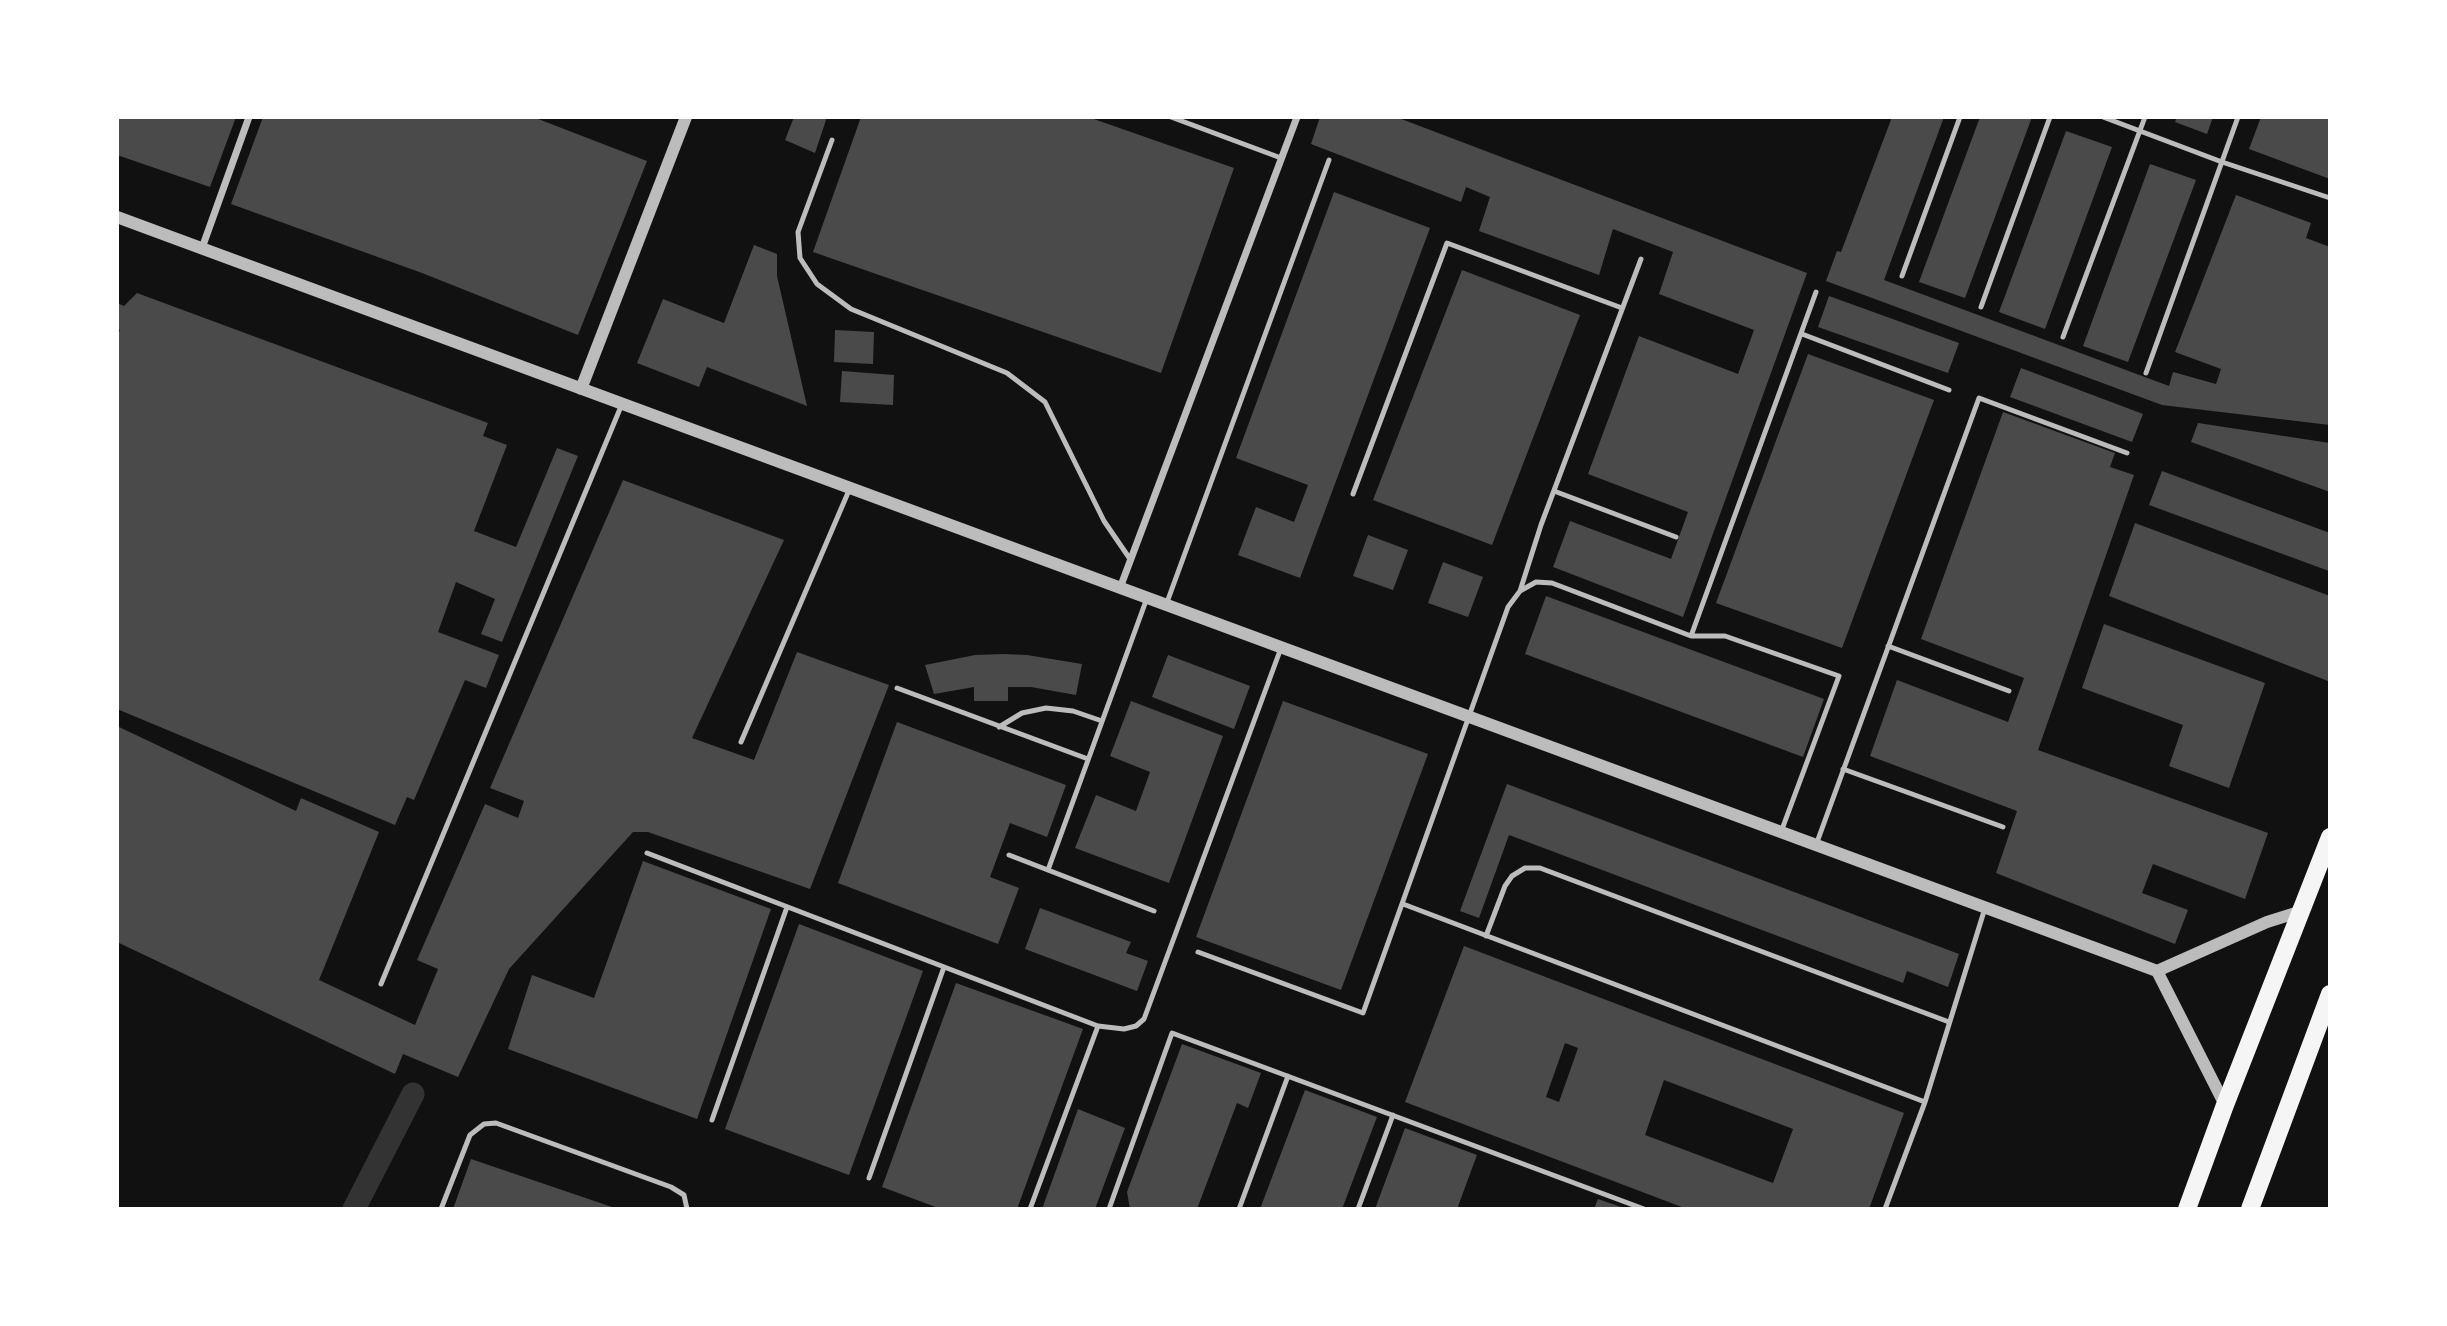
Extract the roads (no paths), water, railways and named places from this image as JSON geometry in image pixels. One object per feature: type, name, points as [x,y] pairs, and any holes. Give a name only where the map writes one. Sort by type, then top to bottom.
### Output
[{"type":"highway","points":[[2187,1209],[2330,837]]},
{"type":"highway","points":[[2250,1209],[2330,994]]},
{"type":"street","points":[[202,248],[249,117]]},
{"type":"street","points":[[581,389],[686,117]]},
{"type":"street","points":[[1120,588],[1297,117]]},
{"type":"street","points":[[117,217],[2157,971],[2225,1105]]},
{"type":"street","points":[[2157,971],[2267,922],[2302,911]]},
{"type":"lane","points":[[1171,117],[1281,158]]},
{"type":"lane","points":[[1902,276],[1960,117]]},
{"type":"lane","points":[[1981,307],[2050,117]]},
{"type":"lane","points":[[2103,117],[2222,162],[2330,198]]},
{"type":"lane","points":[[2063,337],[2145,117]]},
{"type":"lane","points":[[2147,373],[2238,117]]},
{"type":"lane","points":[[832,140],[798,232],[800,258],[817,284],[851,309],[1007,373],[1045,402],[1104,521],[1130,559]]},
{"type":"lane","points":[[1166,605],[1329,160]]},
{"type":"lane","points":[[1353,494],[1447,243],[1622,308]]},
{"type":"lane","points":[[1520,591],[1527,563],[1641,258]]},
{"type":"lane","points":[[1691,636],[1816,292]]},
{"type":"lane","points":[[1802,334],[1949,390]]},
{"type":"lane","points":[[1816,845],[1979,398],[2127,453]]},
{"type":"lane","points":[[381,984],[622,404]]},
{"type":"lane","points":[[741,742],[850,488]]},
{"type":"lane","points":[[1554,491],[1676,537]]},
{"type":"lane","points":[[1198,952],[1363,1013],[1508,607],[1520,591],[1535,582],[1552,583],[1691,636],[1725,636],[1839,676],[1781,832]]},
{"type":"lane","points":[[1048,870],[1147,598]]},
{"type":"lane","points":[[1888,646],[2009,691]]},
{"type":"lane","points":[[648,853],[1098,1026],[1124,1029],[1136,1026],[1144,1019],[1281,648]]},
{"type":"lane","points":[[897,688],[1088,759]]},
{"type":"lane","points":[[999,727],[1022,713],[1046,708],[1073,711],[1102,720]]},
{"type":"lane","points":[[1843,769],[2003,827]]},
{"type":"lane","points":[[1009,855],[1154,911]]},
{"type":"lane","points":[[1486,936],[1505,886],[1512,876],[1525,868],[1540,868],[1950,1022]]},
{"type":"lane","points":[[1403,904],[1925,1102]]},
{"type":"lane","points":[[712,1120],[787,906]]},
{"type":"lane","points":[[1885,1209],[1925,1102],[1985,908]]},
{"type":"lane","points":[[869,1178],[944,967]]},
{"type":"lane","points":[[1030,1209],[1098,1026]]},
{"type":"lane","points":[[1109,1209],[1172,1033],[1644,1209]]},
{"type":"lane","points":[[1239,1209],[1288,1076]]},
{"type":"lane","points":[[1358,1209],[1393,1115]]},
{"type":"lane","points":[[441,1209],[470,1135],[484,1124],[496,1123],[671,1187],[684,1195],[687,1209]]},
{"type":"waterway","points":[[354,1209],[413,1094]]}]
